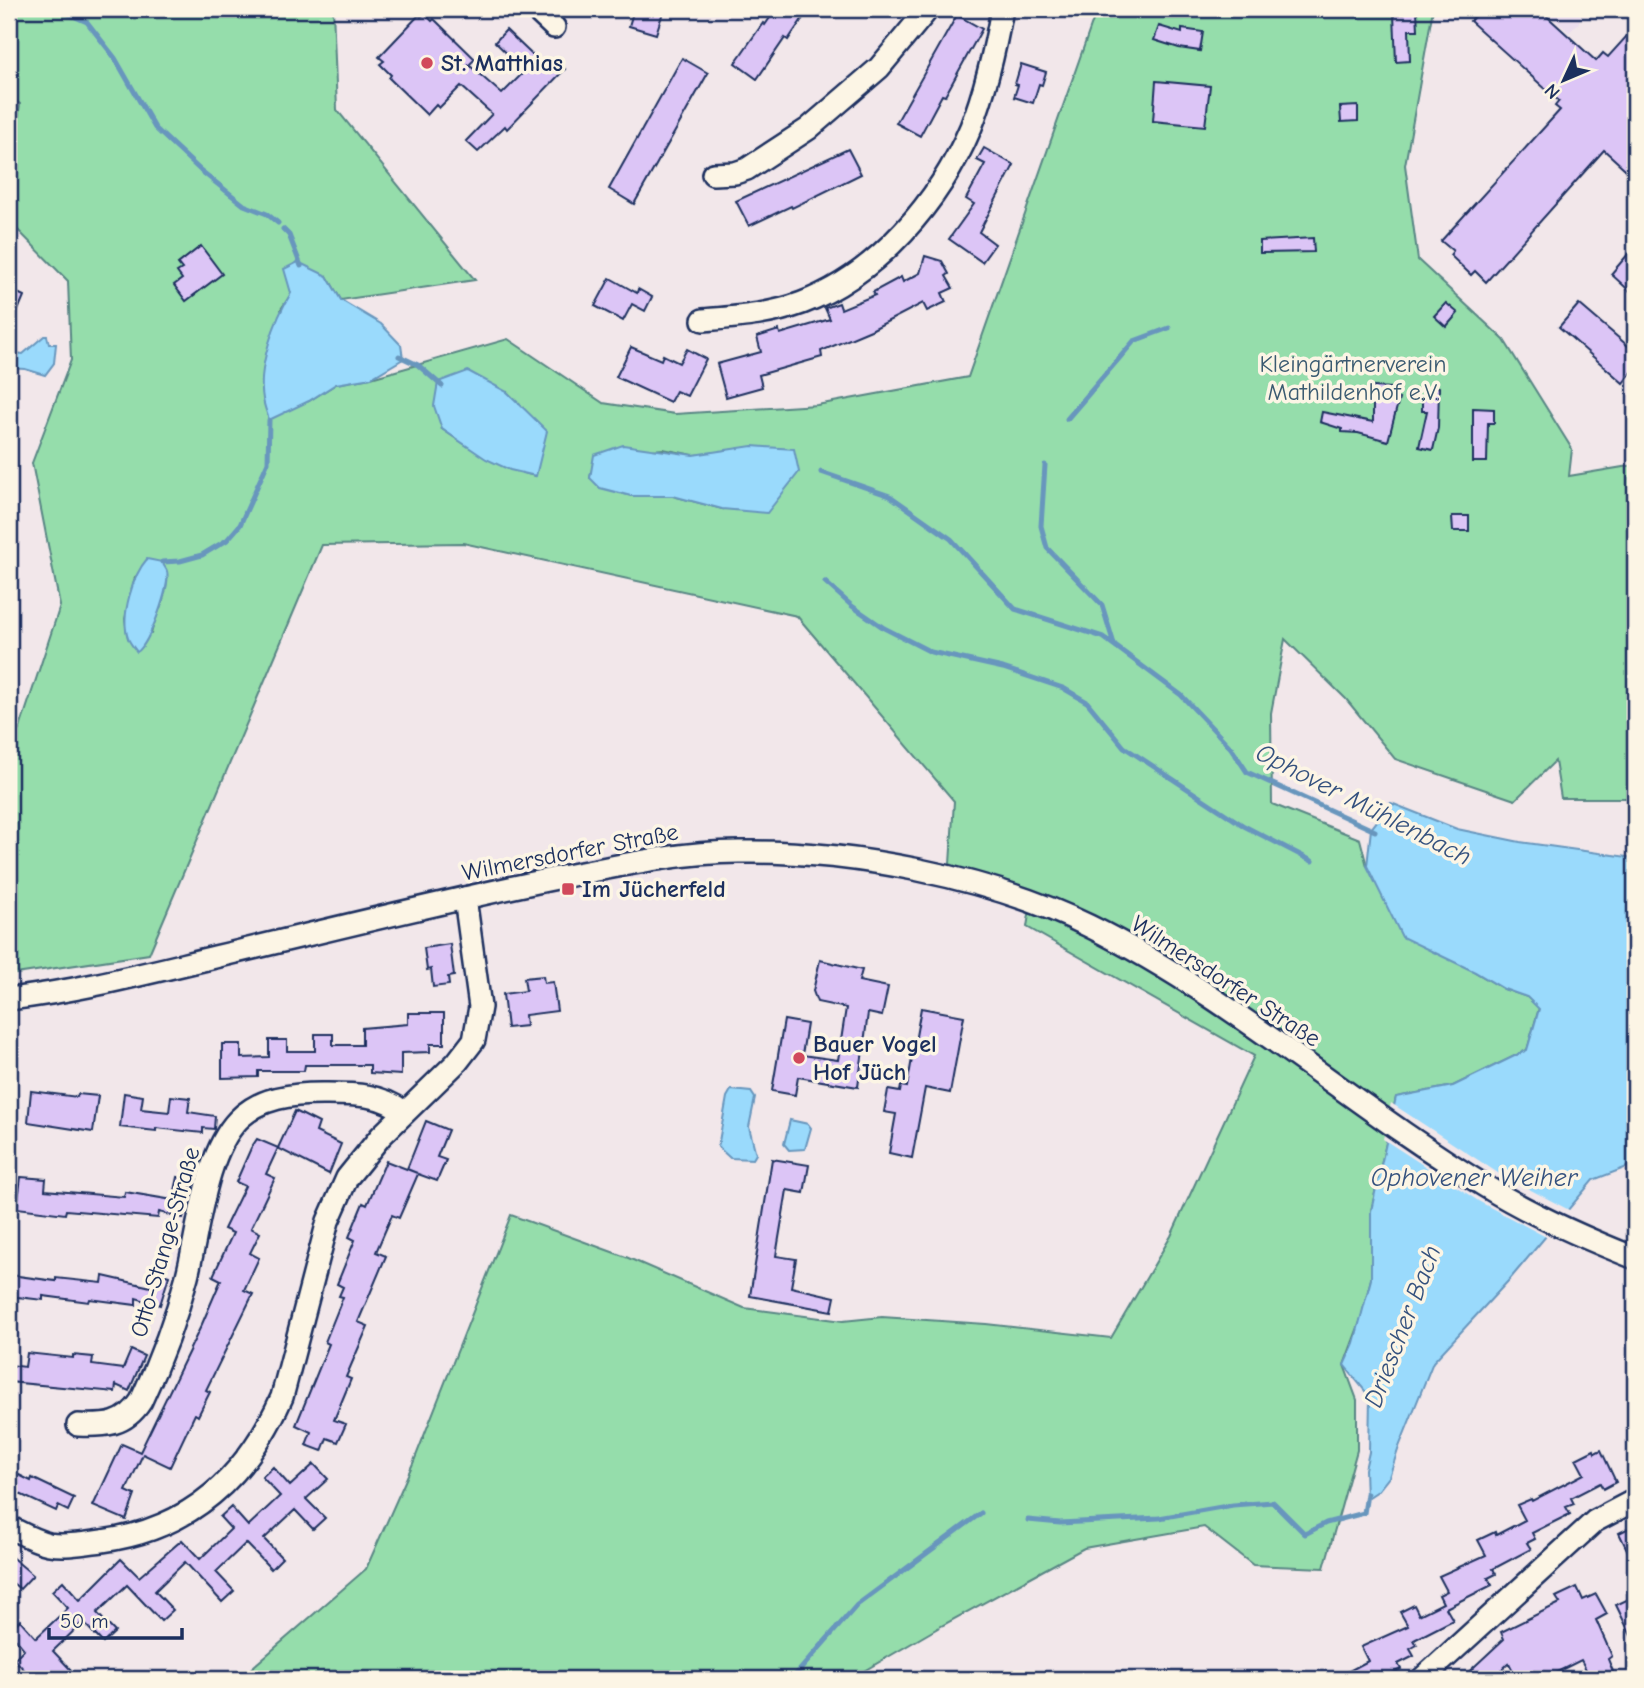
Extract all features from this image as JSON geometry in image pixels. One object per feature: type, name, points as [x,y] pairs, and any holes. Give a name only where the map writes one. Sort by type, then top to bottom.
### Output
[{"type":"street","points":[[535,9],[554,27]]},
{"type":"street","points":[[713,174],[747,169],[808,129],[879,68],[928,9]]},
{"type":"street","points":[[703,320],[757,316],[803,302],[845,281],[873,262],[912,224],[953,163],[971,127],[995,51],[1002,9]]},
{"type":"street","name":"Wilmersdorfer Straße","points":[[9,999],[49,995],[465,898],[645,860],[738,852],[831,856],[919,871],[1029,901],[1085,924],[1147,956],[1232,1011],[1399,1130],[1488,1188],[1550,1221],[1635,1258]]},
{"type":"street","points":[[9,1527],[50,1544],[129,1537],[167,1524],[207,1500],[234,1476],[259,1441],[282,1397],[328,1222],[335,1200],[347,1178],[404,1112],[457,1062],[474,1040],[480,1007],[465,898]]},
{"type":"street","name":"Otto-Stange-Straße","points":[[78,1425],[110,1425],[120,1422],[136,1410],[141,1401],[177,1308],[217,1149],[239,1118],[250,1109],[270,1100],[298,1094],[368,1095],[387,1101],[404,1112]]},
{"type":"street","points":[[1422,1679],[1595,1521],[1635,1500]]},
{"type":"shaded area","points":[[1542,9],[1584,9],[1578,24],[1569,32]]},
{"type":"green space","name":"Kleingärtnerverein Mathildenhof e.V.","points":[[9,9],[333,9],[337,110],[475,280],[341,300],[327,276],[285,269],[292,293],[281,309],[309,401],[336,384],[371,378],[508,339],[603,403],[675,414],[817,405],[968,377],[1097,9],[1433,9],[1405,165],[1418,260],[1504,340],[1572,449],[1569,476],[1635,465],[1635,798],[1561,798],[1555,761],[1515,800],[1395,759],[1346,699],[1285,639],[1271,713],[1272,804],[1360,839],[1367,866],[1475,972],[1504,989],[1527,997],[1539,1008],[1527,1050],[1453,1086],[1396,1097],[1371,1211],[1371,1279],[1361,1319],[1344,1365],[1357,1400],[1357,1450],[1324,1568],[1253,1565],[1204,1527],[1084,1548],[850,1679],[239,1679],[366,1569],[414,1461],[511,1215],[626,1257],[744,1308],[843,1321],[882,1317],[986,1324],[1111,1338],[1171,1236],[1254,1056],[1027,927],[1032,896],[950,864],[954,801],[797,616],[463,543],[322,545],[149,954],[9,975],[9,747],[20,728],[60,606],[32,463],[71,360],[68,281],[9,221],[9,180],[20,104],[9,96]],"holes":[[[507,392],[546,431],[535,476],[497,463],[442,429]],[[663,449],[693,455],[722,509],[673,496],[631,496],[590,478],[595,455]],[[162,562],[166,571],[166,589],[151,634],[128,638],[125,619],[135,577]]]},
{"type":"water","points":[[298,262],[327,276],[341,300],[381,324],[401,345],[403,359],[371,378],[336,384],[309,401],[269,420],[263,402],[265,358],[279,316],[291,293],[284,269]]},
{"type":"water","points":[[47,336],[49,344],[56,344],[54,363],[45,375],[9,368],[9,352],[23,354]]},
{"type":"water","points":[[468,371],[507,392],[547,431],[536,476],[510,470],[486,459],[442,429],[434,406],[438,382]]},
{"type":"water","points":[[623,445],[693,455],[752,446],[794,449],[799,472],[767,513],[722,509],[673,496],[631,496],[600,488],[590,478],[594,455]]},
{"type":"water","points":[[147,559],[162,562],[167,571],[166,589],[153,627],[137,652],[128,638],[127,608],[137,575]]},
{"type":"water","name":"Ophovener Weiher","points":[[1391,803],[1457,829],[1520,842],[1635,858],[1635,1164],[1593,1180],[1510,1279],[1433,1362],[1389,1477],[1378,1491],[1366,1499],[1365,1469],[1369,1452],[1370,1397],[1344,1365],[1354,1343],[1371,1279],[1371,1211],[1396,1097],[1453,1086],[1527,1050],[1539,1009],[1527,997],[1504,989],[1402,937],[1367,866],[1371,829]]},
{"type":"water","points":[[731,1090],[751,1092],[755,1098],[749,1127],[756,1154],[753,1159],[730,1158],[718,1147],[727,1097]]},
{"type":"water","points":[[790,1120],[808,1124],[811,1128],[805,1149],[789,1150],[784,1144]]},
{"type":"pier","points":[[1391,1103],[1498,1173],[1571,1211],[1548,1238],[1480,1202],[1383,1139]]},
{"type":"building","points":[[634,9],[664,9],[656,34],[629,26]]},
{"type":"building","points":[[776,9],[809,9],[757,79],[735,63]]},
{"type":"building","points":[[1481,9],[1539,9],[1596,61],[1603,53],[1608,57],[1635,27],[1635,178],[1604,150],[1486,282],[1475,271],[1471,275],[1450,255],[1453,251],[1441,241],[1560,110],[1555,106],[1559,101],[1470,21]]},
{"type":"building","points":[[1403,11],[1417,11],[1418,30],[1409,30],[1410,61],[1396,62],[1394,14],[1403,14]]},
{"type":"building","points":[[425,14],[432,21],[434,19],[475,59],[469,65],[502,94],[525,71],[495,42],[506,30],[546,68],[554,59],[565,69],[507,129],[505,126],[478,152],[466,141],[492,114],[461,86],[439,108],[436,105],[427,115],[389,78],[391,75],[380,64],[384,61],[379,57],[419,15],[421,17]]},
{"type":"building","points":[[957,15],[982,29],[920,136],[896,123]]},
{"type":"building","points":[[1159,26],[1182,33],[1182,29],[1203,32],[1200,51],[1154,40]]},
{"type":"building","points":[[682,58],[708,73],[634,204],[609,189]]},
{"type":"building","points":[[1021,64],[1046,72],[1033,103],[1014,97]]},
{"type":"building","points":[[1156,81],[1210,86],[1205,126],[1153,121]]},
{"type":"building","points":[[1358,106],[1358,121],[1341,122],[1340,107]]},
{"type":"building","points":[[984,148],[1014,165],[979,232],[995,244],[982,262],[949,239],[974,204],[966,199],[985,164],[977,160]]},
{"type":"building","points":[[848,149],[861,174],[749,226],[736,201]]},
{"type":"building","points":[[1313,238],[1314,252],[1260,253],[1260,241]]},
{"type":"building","points":[[201,246],[222,274],[186,301],[174,285],[182,279],[177,272],[182,269],[178,264]]},
{"type":"building","points":[[1635,246],[1635,296],[1611,274]]},
{"type":"building","points":[[925,256],[942,261],[949,274],[946,276],[953,288],[942,293],[946,302],[927,311],[923,303],[871,330],[821,351],[822,357],[759,375],[762,387],[726,397],[717,364],[761,352],[757,337],[779,330],[780,334],[830,319],[825,308],[839,303],[841,309],[875,295],[873,292],[901,277],[903,282],[920,273]]},
{"type":"building","points":[[610,278],[637,293],[638,289],[652,297],[645,311],[632,304],[623,321],[595,306]]},
{"type":"building","points":[[9,289],[24,296],[9,332]]},
{"type":"building","points":[[1446,303],[1458,313],[1446,327],[1434,316]]},
{"type":"building","points":[[1579,304],[1635,352],[1635,368],[1623,383],[1559,327]]},
{"type":"building","points":[[631,347],[661,360],[663,355],[679,363],[687,349],[706,359],[687,396],[676,391],[670,402],[616,377]]},
{"type":"building","points":[[1432,386],[1439,387],[1438,428],[1433,450],[1419,447],[1427,411],[1422,411],[1422,398],[1430,398]]},
{"type":"building","points":[[1373,387],[1390,388],[1390,397],[1399,399],[1388,441],[1342,432],[1342,429],[1320,422],[1322,412],[1373,422]]},
{"type":"building","points":[[1473,408],[1494,409],[1494,423],[1488,423],[1487,462],[1473,462]]},
{"type":"building","points":[[1452,516],[1469,516],[1469,531],[1453,531]]},
{"type":"building","points":[[450,944],[454,976],[448,977],[449,985],[433,987],[424,948]]},
{"type":"building","points":[[820,960],[862,970],[859,981],[888,987],[882,1016],[868,1013],[858,1087],[798,1077],[795,1095],[772,1091],[784,1020],[807,1024],[802,1055],[838,1060],[846,1008],[817,1002],[813,991]]},
{"type":"building","points":[[543,976],[544,983],[553,982],[557,1011],[525,1015],[526,1026],[507,1028],[503,994],[526,991],[524,978]]},
{"type":"building","points":[[921,1008],[964,1016],[950,1093],[925,1088],[912,1158],[889,1153],[896,1114],[884,1112],[888,1090],[900,1092],[901,1086],[907,1087]]},
{"type":"building","points":[[408,1013],[444,1013],[444,1044],[430,1044],[430,1052],[401,1053],[401,1075],[370,1073],[370,1065],[305,1065],[304,1071],[258,1071],[258,1077],[222,1078],[222,1044],[241,1044],[241,1058],[269,1057],[269,1040],[287,1040],[287,1051],[315,1051],[315,1034],[333,1034],[333,1045],[362,1045],[362,1028],[408,1024]]},
{"type":"building","points":[[31,1091],[77,1097],[78,1094],[98,1096],[93,1132],[28,1122]]},
{"type":"building","points":[[124,1093],[143,1096],[141,1109],[169,1112],[171,1096],[190,1098],[188,1112],[215,1116],[214,1129],[203,1128],[203,1133],[120,1127]]},
{"type":"building","points":[[295,1111],[319,1123],[316,1132],[341,1144],[329,1174],[278,1148]]},
{"type":"building","points":[[426,1121],[448,1130],[437,1157],[446,1160],[437,1181],[418,1174],[399,1218],[392,1215],[376,1252],[386,1256],[358,1322],[368,1326],[346,1377],[351,1379],[334,1420],[346,1424],[338,1442],[327,1438],[322,1451],[306,1445],[311,1432],[296,1425],[329,1344],[325,1342],[343,1297],[339,1296],[343,1287],[337,1284],[355,1240],[349,1237],[363,1203],[367,1205],[386,1161],[417,1173],[407,1169]]},
{"type":"building","points":[[257,1139],[278,1148],[266,1174],[275,1178],[251,1228],[260,1233],[250,1253],[259,1258],[244,1290],[253,1294],[206,1390],[210,1392],[198,1416],[195,1414],[170,1467],[143,1454],[126,1491],[135,1495],[126,1520],[93,1506],[122,1444],[140,1452],[202,1324],[221,1280],[213,1276],[233,1233],[224,1229],[245,1186],[236,1182],[251,1148]]},
{"type":"building","points":[[772,1159],[809,1165],[804,1193],[787,1190],[776,1256],[796,1259],[791,1287],[835,1297],[832,1311],[750,1296]]},
{"type":"building","points":[[21,1177],[46,1179],[45,1190],[124,1197],[125,1192],[173,1200],[178,1177],[192,1180],[183,1218],[159,1212],[158,1218],[66,1210],[65,1214],[17,1208]]},
{"type":"building","points":[[155,1272],[169,1276],[160,1305],[136,1298],[136,1305],[90,1299],[89,1302],[43,1296],[43,1300],[9,1296],[10,1275],[102,1283],[103,1276],[151,1287]]},
{"type":"building","points":[[131,1350],[144,1356],[129,1391],[116,1385],[115,1392],[9,1382],[9,1365],[25,1367],[27,1353],[73,1358],[73,1355],[93,1357],[92,1365],[123,1369]]},
{"type":"building","points":[[1594,1450],[1595,1453],[1601,1450],[1616,1482],[1603,1489],[1600,1483],[1571,1498],[1574,1504],[1566,1507],[1570,1514],[1532,1533],[1535,1539],[1527,1543],[1531,1549],[1493,1569],[1496,1574],[1488,1578],[1492,1585],[1446,1608],[1453,1620],[1414,1640],[1417,1645],[1410,1649],[1414,1656],[1398,1664],[1401,1669],[1381,1679],[1334,1679],[1368,1661],[1361,1647],[1408,1626],[1400,1612],[1414,1605],[1419,1615],[1443,1603],[1439,1595],[1447,1591],[1439,1576],[1486,1555],[1478,1540],[1495,1532],[1496,1535],[1525,1520],[1517,1505],[1531,1499],[1532,1501],[1584,1474],[1576,1459]]},
{"type":"building","points":[[314,1464],[328,1479],[306,1499],[325,1518],[313,1529],[295,1510],[264,1539],[282,1558],[271,1569],[246,1543],[216,1572],[234,1591],[222,1602],[185,1562],[155,1591],[173,1610],[161,1621],[127,1585],[97,1613],[115,1632],[103,1643],[83,1622],[53,1651],[71,1670],[61,1679],[33,1679],[14,1659],[24,1649],[9,1631],[20,1620],[36,1638],[68,1608],[52,1591],[63,1581],[80,1600],[121,1559],[139,1577],[182,1540],[200,1559],[231,1529],[220,1517],[231,1507],[248,1526],[280,1496],[262,1477],[273,1467],[290,1486]]},
{"type":"building","points":[[9,1470],[74,1498],[68,1511],[58,1506],[56,1511],[9,1489]]},
{"type":"building","points":[[1635,1525],[1635,1566],[1619,1533]]},
{"type":"building","points":[[9,1555],[33,1575],[20,1589],[9,1580]]},
{"type":"building","points":[[1577,1587],[1583,1600],[1596,1594],[1607,1614],[1596,1620],[1612,1656],[1608,1659],[1616,1679],[1591,1679],[1581,1660],[1543,1679],[1517,1679],[1509,1663],[1492,1679],[1461,1679],[1504,1639],[1501,1632],[1560,1603],[1556,1597]]},
{"type":"building","points":[[1635,1596],[1635,1644],[1616,1605]]},
{"type":"waterway","name":"Ophover Mühlenbach","points":[[57,9],[87,22],[115,58],[155,128],[200,170],[244,205],[267,214],[278,223]]},
{"type":"waterway","name":"Ophover Mühlenbach","points":[[283,229],[289,235],[301,266]]},
{"type":"waterway","points":[[1067,419],[1134,341],[1169,328]]},
{"type":"waterway","points":[[399,356],[418,365],[442,386]]},
{"type":"waterway","points":[[162,562],[180,561],[202,555],[227,540],[240,525],[268,462],[269,420]]},
{"type":"waterway","points":[[1045,465],[1041,526],[1047,548],[1102,605],[1114,644]]},
{"type":"waterway","name":"Ophover Mühlenbach","points":[[821,472],[890,496],[951,539],[1015,609],[1103,637],[1181,695],[1231,748],[1247,772],[1375,831]]},
{"type":"waterway","points":[[825,582],[852,606],[884,628],[931,652],[1003,668],[1063,688],[1087,702],[1124,747],[1244,826],[1312,861]]},
{"type":"waterway","name":"Driescher Bach","points":[[1028,1520],[1060,1523],[1159,1518],[1233,1505],[1273,1502],[1305,1534],[1326,1523],[1364,1513],[1367,1494]]},
{"type":"waterway","name":"Driescher Bach","points":[[792,1679],[857,1605],[981,1513]]},
{"type":"place","name":"St. Matthias","points":[[427,63]]},
{"type":"place","name":"Im Jücherfeld","points":[[568,889]]},
{"type":"place","name":"Bauer Vogel Hof Jüch","points":[[799,1058]]}]
